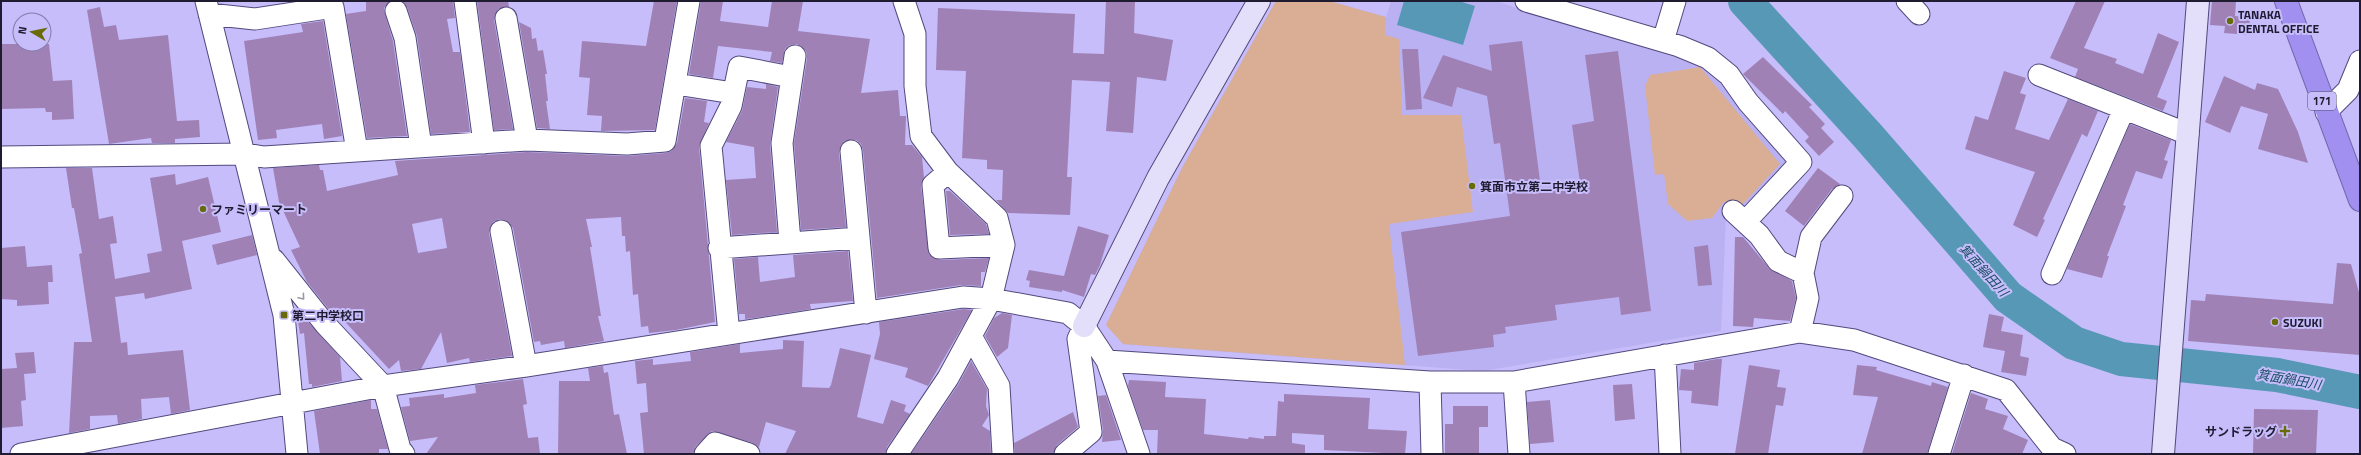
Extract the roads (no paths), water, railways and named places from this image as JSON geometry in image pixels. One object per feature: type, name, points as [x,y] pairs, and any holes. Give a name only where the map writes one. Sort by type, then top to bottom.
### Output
[{"type":"highway","name":"171","points":[[2286,1],[2360,200]]},
{"type":"street","points":[[465,1],[484,143]]},
{"type":"street","points":[[1,156],[245,154],[264,157],[527,140],[627,144],[665,141],[676,84],[689,1]]},
{"type":"street","points":[[897,454],[948,378],[991,299],[1004,245],[996,218],[948,172],[921,136],[915,86],[915,34],[904,1]]},
{"type":"street","points":[[1064,454],[1091,432],[1078,339],[1158,178],[1259,1]]},
{"type":"street","points":[[1526,1],[1584,9],[1708,58],[1729,75],[1748,102],[1801,162],[1740,216],[1759,235],[1778,261],[1803,274]]},
{"type":"street","points":[[1663,41],[1675,1]]},
{"type":"street","points":[[2163,454],[2169,352],[2198,1]]},
{"type":"street","points":[[297,454],[284,315],[208,7],[255,19],[333,8],[357,151]]},
{"type":"street","points":[[396,11],[405,38],[421,147]]},
{"type":"street","points":[[506,18],[527,140]]},
{"type":"street","points":[[790,242],[782,143],[795,56]]},
{"type":"street","points":[[2326,112],[2348,90],[2360,61]]},
{"type":"street","points":[[729,334],[719,248],[711,146],[730,106],[739,66],[791,77]]},
{"type":"street","points":[[2039,74],[2124,110],[2188,134]]},
{"type":"street","points":[[676,84],[733,93]]},
{"type":"street","points":[[2052,274],[2124,110]]},
{"type":"street","points":[[851,151],[866,313]]},
{"type":"street","points":[[948,172],[933,185],[939,248],[1004,245]]},
{"type":"street","points":[[1800,332],[1808,298],[1803,274],[1811,237],[1842,196]]},
{"type":"street","points":[[501,231],[526,366]]},
{"type":"street","points":[[719,248],[859,238]]},
{"type":"street","points":[[270,255],[325,324],[383,386],[401,452]]},
{"type":"street","points":[[21,454],[44,452],[293,401],[383,386],[526,366],[964,298],[991,299],[1068,313],[1084,326],[1107,361],[1139,454]]},
{"type":"street","points":[[1107,361],[1430,382],[1514,382],[1800,332],[1854,340],[1964,374],[2006,390],[2052,448],[2065,454]]},
{"type":"street","points":[[971,336],[999,386],[1003,454]]},
{"type":"street","points":[[1665,355],[1670,454]]},
{"type":"street","points":[[1939,454],[1964,374]]},
{"type":"street","points":[[1430,382],[1432,454]]},
{"type":"street","points":[[1514,382],[1519,454]]},
{"type":"street","points":[[705,454],[715,443],[749,454]]},
{"type":"water","points":[[1404,1],[1459,1],[1475,6],[1463,45],[1397,25]]},
{"type":"waterway","name":"箕面鍋田川","points":[[1745,1],[1868,136],[2008,297],[2074,343],[2121,359],[2277,375],[2360,392]]},
{"type":"place","name":"TANAKA DENTAL OFFICE","points":[[2230,21]]},
{"type":"place","name":"箕面市立第二中学校","points":[[1472,186]]},
{"type":"place","name":"ファミリーマート","points":[[203,209]]},
{"type":"place","name":"第二中学校口","points":[[284,315]]},
{"type":"place","name":"SUZUKI","points":[[2275,322]]},
{"type":"place","name":"サンドラッグ","points":[[2285,431]]}]
